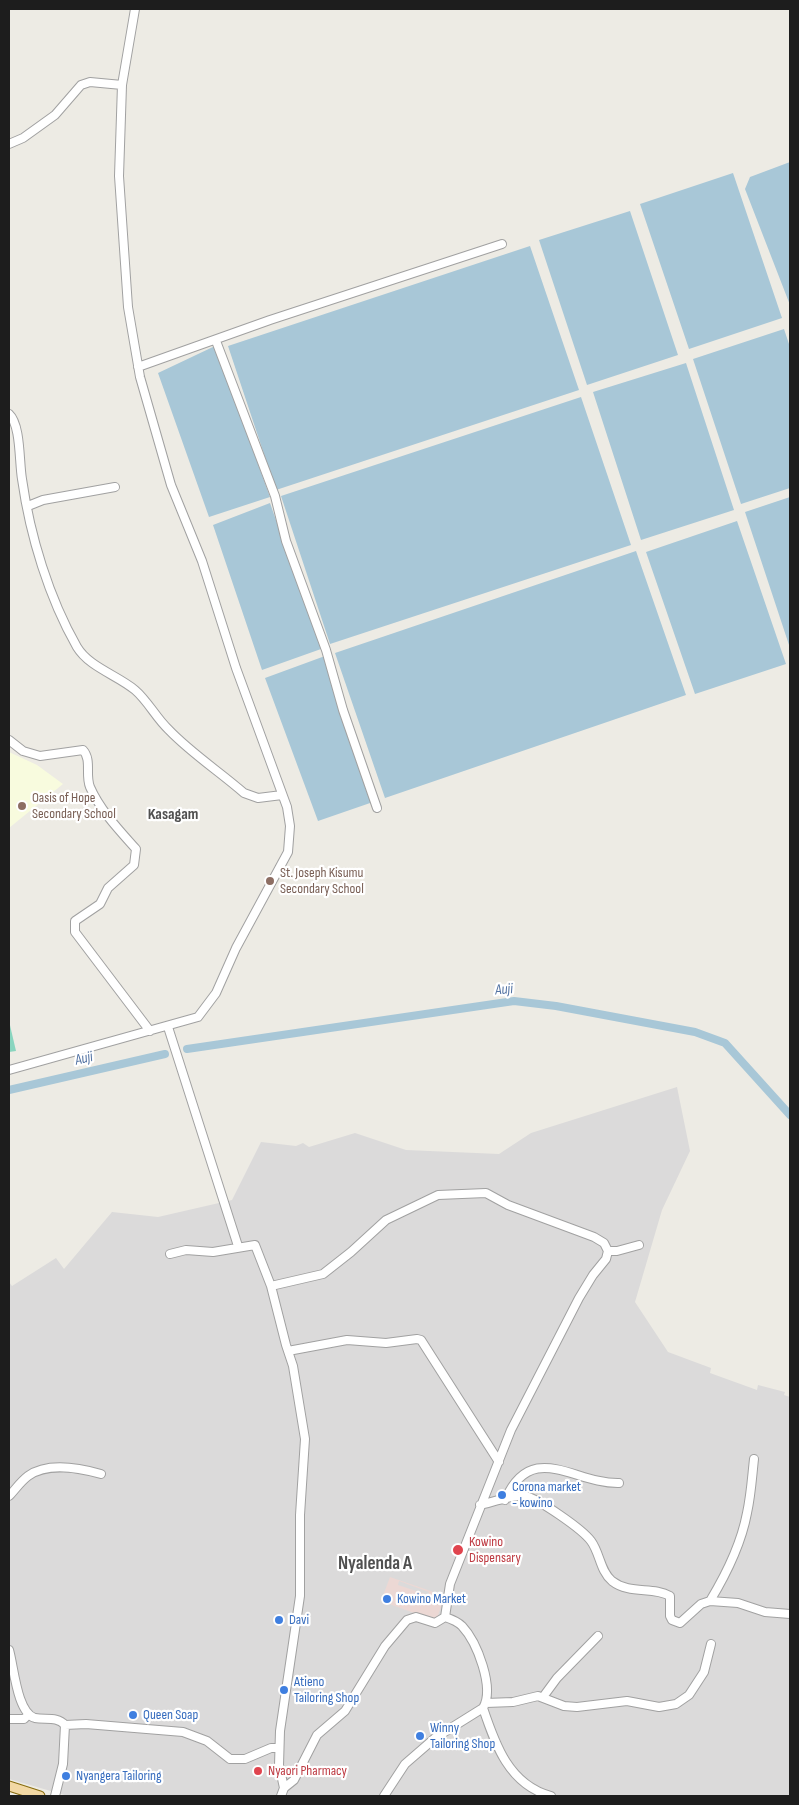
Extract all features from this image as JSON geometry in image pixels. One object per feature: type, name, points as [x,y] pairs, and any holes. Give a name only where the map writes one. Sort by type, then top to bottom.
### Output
[{"type":"main road","points":[[9,1786],[40,1796]]},
{"type":"street","points":[[9,1070],[168,1027],[198,1017],[216,993],[239,941],[288,852],[290,826],[287,807],[236,668],[202,561],[171,485],[146,404],[138,367],[128,307],[120,217],[119,135],[122,85],[135,9]]},
{"type":"street","points":[[9,144],[23,138],[55,114],[82,85],[90,82],[122,85]]},
{"type":"street","points":[[138,367],[216,341],[270,320],[502,244]]},
{"type":"street","points":[[216,341],[275,496],[286,541],[326,650],[343,710],[377,808]]},
{"type":"street","points":[[9,414],[16,424],[22,482],[52,591],[79,650],[94,664],[128,684],[140,694],[174,735],[244,793],[258,798],[282,795]]},
{"type":"street","points":[[28,506],[43,500],[115,487]]},
{"type":"street","points":[[9,740],[23,751],[40,756],[83,750],[89,768],[89,784],[98,802],[136,849],[134,865],[108,888],[100,904],[75,921],[74,927],[75,932],[150,1031]]},
{"type":"street","points":[[168,1027],[238,1246]]},
{"type":"street","points":[[271,1286],[310,1278],[327,1272],[386,1220],[438,1195],[486,1193],[508,1205],[562,1223],[604,1243],[608,1251],[606,1259],[593,1275],[579,1298],[539,1380],[521,1409],[480,1505],[450,1584],[445,1617]]},
{"type":"street","points":[[170,1254],[186,1250],[213,1252],[255,1244],[271,1286],[296,1378],[305,1439],[300,1515],[300,1596],[279,1748],[283,1792]]},
{"type":"street","points":[[608,1251],[617,1252],[639,1244]]},
{"type":"street","points":[[288,1352],[347,1340],[386,1344],[421,1340],[499,1462]]},
{"type":"street","points":[[710,1601],[729,1570],[740,1538],[747,1512],[754,1459]]},
{"type":"street","points":[[505,1500],[516,1480],[540,1467],[569,1472],[605,1483],[619,1483]]},
{"type":"street","points":[[9,1496],[29,1476],[49,1469],[86,1470],[101,1474]]},
{"type":"street","points":[[480,1505],[524,1496],[567,1519],[590,1540],[606,1574],[621,1587],[670,1596],[670,1616],[675,1622],[680,1623],[701,1604],[710,1601],[738,1604],[765,1612],[790,1614]]},
{"type":"street","points":[[283,1792],[294,1780],[318,1735],[345,1710],[385,1646],[407,1620],[416,1617],[435,1623],[445,1617]]},
{"type":"street","points":[[445,1617],[462,1626],[472,1643],[486,1680],[484,1705],[492,1737],[509,1767],[531,1790],[551,1796]]},
{"type":"street","points":[[543,1697],[557,1678],[598,1636]]},
{"type":"street","points":[[384,1796],[405,1764],[435,1738],[484,1705],[513,1702],[528,1697],[543,1697],[564,1706],[576,1707],[627,1702],[659,1707],[676,1704],[689,1695],[704,1672],[711,1644]]},
{"type":"street","points":[[9,1650],[20,1704],[28,1715],[39,1719],[56,1719],[65,1725],[86,1724],[183,1732],[207,1741],[230,1759],[245,1759],[271,1748],[279,1748]]},
{"type":"street","points":[[9,1719],[24,1719],[28,1715]]},
{"type":"street","points":[[55,1796],[63,1764],[65,1725]]},
{"type":"shaded area","name":"Oasis of Hope Secondary School","points":[[9,752],[37,765],[63,784],[9,828]]},
{"type":"shaded area","points":[[677,1087],[690,1151],[662,1210],[635,1302],[668,1352],[711,1368],[710,1373],[757,1390],[758,1385],[785,1392],[784,1395],[790,1397],[790,1796],[68,1796],[9,1779],[9,1282],[12,1286],[56,1258],[64,1269],[112,1212],[158,1217],[232,1200],[261,1142],[296,1146],[303,1143],[309,1147],[355,1133],[406,1150],[499,1154],[531,1133]]},
{"type":"shaded area","points":[[390,1577],[445,1596],[436,1621],[381,1601]],"holes":[[[399,1581],[429,1592],[428,1595],[398,1585]]]},
{"type":"green space","points":[[9,1021],[16,1051],[9,1052]]},
{"type":"water","points":[[790,162],[790,305],[745,189],[750,177]]},
{"type":"water","points":[[733,173],[782,318],[689,349],[640,204]]},
{"type":"water","points":[[630,211],[678,355],[587,385],[539,240]]},
{"type":"water","points":[[530,246],[579,390],[276,490],[228,346]]},
{"type":"water","points":[[784,329],[790,347],[790,488],[741,504],[693,359]]},
{"type":"water","points":[[215,346],[270,497],[209,517],[158,373]]},
{"type":"water","points":[[686,363],[734,510],[641,540],[593,392]]},
{"type":"water","points":[[581,397],[631,545],[330,644],[281,496]]},
{"type":"water","points":[[790,497],[790,648],[745,512]]},
{"type":"water","points":[[270,503],[321,649],[262,670],[213,525]]},
{"type":"water","points":[[737,521],[786,664],[695,694],[646,552]]},
{"type":"water","points":[[636,551],[686,695],[385,798],[335,653]]},
{"type":"water","points":[[325,656],[373,802],[318,821],[265,678]]},
{"type":"waterway","name":"Auji","points":[[187,1049],[514,1001],[556,1006],[695,1032],[725,1043],[790,1115]]},
{"type":"waterway","name":"Auji","points":[[9,1090],[165,1054]]},
{"type":"place","name":"Oasis of Hope Secondary School","points":[[22,806]]},
{"type":"place","name":"St. Joseph Kisumu Secondary School","points":[[270,881]]},
{"type":"place","name":"Corona market - kowino","points":[[502,1495]]},
{"type":"place","name":"Kowino Dispensary","points":[[458,1550]]},
{"type":"place","name":"Kowino Market","points":[[387,1599]]},
{"type":"place","name":"Davi","points":[[279,1620]]},
{"type":"place","name":"Atieno Tailoring Shop","points":[[284,1690]]},
{"type":"place","name":"Queen Soap","points":[[133,1715]]},
{"type":"place","name":"Winny Tailoring Shop","points":[[420,1736]]},
{"type":"place","name":"Nyaori Pharmacy","points":[[258,1771]]},
{"type":"place","name":"Nyangera Tailoring","points":[[66,1776]]},
{"type":"district","name":"Kasagam","points":[[173,815]]},
{"type":"district","name":"Nyalenda A","points":[[375,1564]]}]
